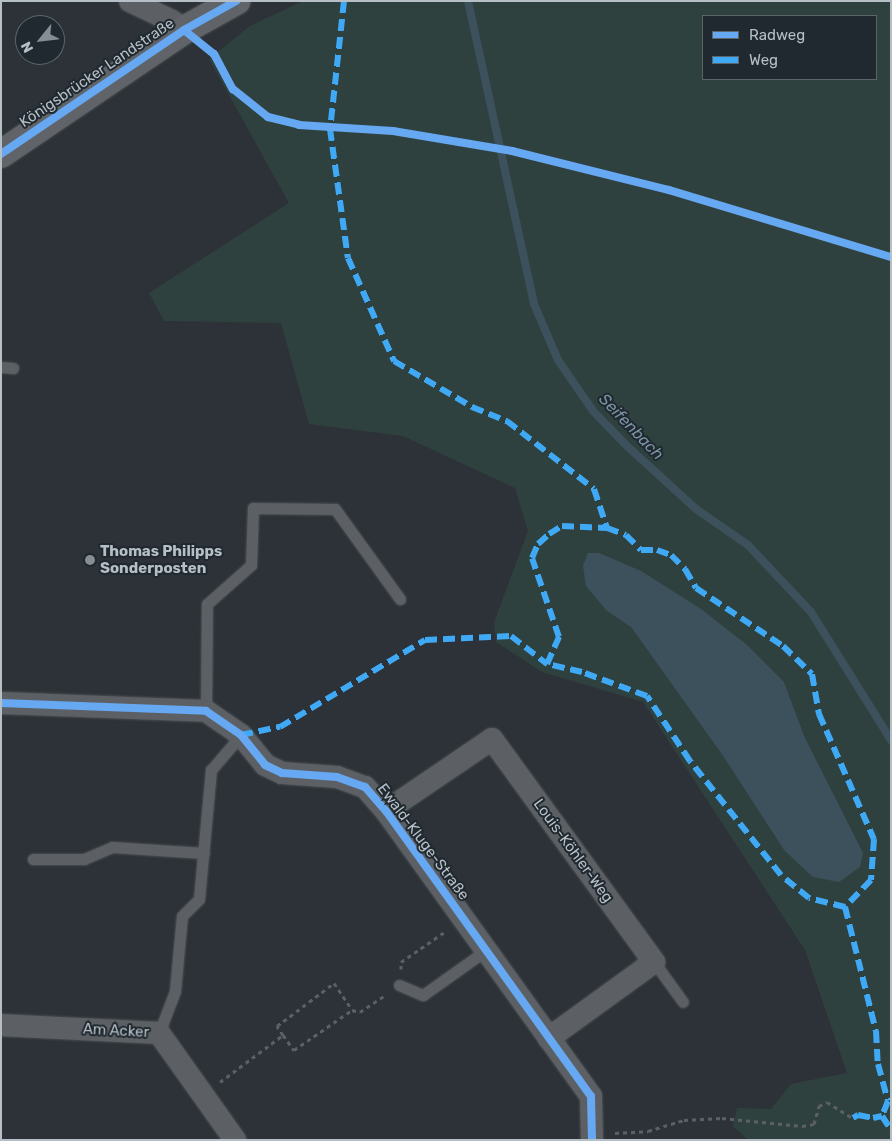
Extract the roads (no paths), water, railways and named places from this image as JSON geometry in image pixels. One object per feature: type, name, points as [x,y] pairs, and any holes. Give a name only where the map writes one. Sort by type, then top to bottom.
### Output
[{"type":"main road","name":"Königsbrücker Landstraße","points":[[1,154],[184,30],[236,1]]},
{"type":"street","points":[[130,1],[172,21],[184,30]]},
{"type":"street","points":[[1,703],[206,711]]},
{"type":"street","name":"Ewald-Kluge-Straße","points":[[206,711],[241,736],[265,765],[282,773],[337,777],[366,787],[386,811],[591,1096],[592,1138]]},
{"type":"street","name":"Louis-Köhler-Weg","points":[[386,811],[492,739],[654,962]]},
{"type":"street","points":[[549,1038],[654,962]]},
{"type":"street","name":"Am Acker","points":[[1,1025],[159,1033],[235,1140]]},
{"type":"lane","points":[[1,367],[13,368]]},
{"type":"lane","points":[[206,711],[207,604],[251,565],[253,508],[335,509],[400,599]]},
{"type":"lane","points":[[159,1033],[175,991],[182,916],[199,899],[211,770],[241,736]]},
{"type":"lane","points":[[32,859],[84,859],[112,847],[204,853]]},
{"type":"lane","points":[[399,985],[423,995],[485,951]]},
{"type":"lane","points":[[654,962],[683,1002]]},
{"type":"water","points":[[588,553],[599,553],[641,571],[701,609],[747,645],[784,682],[805,738],[863,853],[860,867],[839,882],[813,877],[784,850],[723,756],[631,627],[607,611],[586,586],[583,566]]},
{"type":"waterway","name":"Seifenbach","points":[[468,1],[534,304],[558,360],[593,411],[627,446],[696,509],[748,545],[811,612],[891,740]]},
{"type":"place","name":"Thomas Philipps Sonderposten","points":[[90,560]]}]
